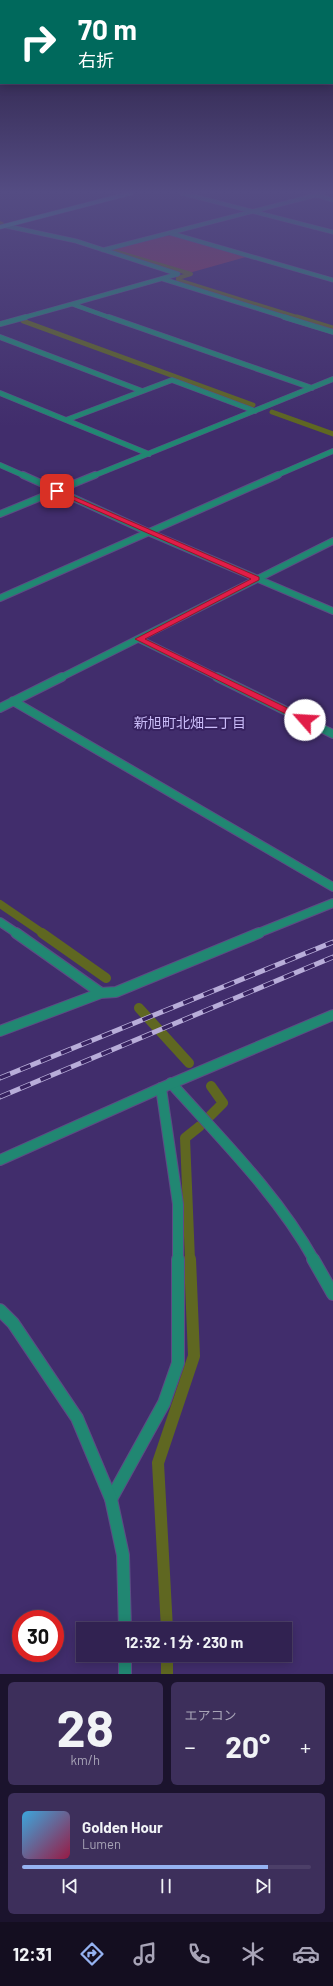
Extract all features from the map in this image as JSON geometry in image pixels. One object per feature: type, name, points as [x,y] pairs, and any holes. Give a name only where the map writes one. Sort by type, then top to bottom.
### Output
[{"type":"street","points":[[0,324],[178,274],[169,271]]},
{"type":"street","points":[[302,271],[333,280]]},
{"type":"street","points":[[163,279],[333,332]]},
{"type":"street","points":[[72,304],[312,388]]},
{"type":"street","points":[[0,337],[142,391]]},
{"type":"street","points":[[0,514],[333,379]]},
{"type":"street","points":[[66,420],[172,380],[255,411]]},
{"type":"street","points":[[0,393],[150,454]]},
{"type":"street","points":[[0,598],[333,451]]},
{"type":"street","points":[[0,465],[148,532],[333,611]]},
{"type":"street","points":[[0,708],[333,541]]},
{"type":"street","points":[[139,639],[333,734]]},
{"type":"street","points":[[14,701],[333,887]]},
{"type":"street","points":[[0,1032],[101,993],[116,992],[333,903]]},
{"type":"street","points":[[0,922],[101,993]]},
{"type":"street","points":[[0,1160],[166,1086],[333,1015]]},
{"type":"street","points":[[166,1086],[252,1175],[303,1241],[333,1294]]},
{"type":"street","points":[[111,1499],[161,1409],[178,1363],[178,1204],[166,1086]]},
{"type":"street","points":[[0,1310],[13,1322],[77,1418],[111,1499],[123,1555],[124,1622]]},
{"type":"street","points":[[125,1662],[125,1674]]},
{"type":"shaded area","points":[[183,271],[196,271],[189,273]]},
{"type":"waterway","points":[[181,271],[191,274],[178,278],[178,280],[300,318]]},
{"type":"waterway","points":[[297,317],[333,328]]},
{"type":"waterway","points":[[23,321],[253,405]]},
{"type":"waterway","points":[[272,412],[333,434]]},
{"type":"waterway","points":[[0,904],[44,934]]},
{"type":"waterway","points":[[42,933],[106,978]]},
{"type":"waterway","points":[[139,1008],[189,1063]]},
{"type":"waterway","points":[[210,1116],[223,1103],[211,1086]]},
{"type":"waterway","points":[[190,1260],[185,1138],[200,1126]]},
{"type":"waterway","points":[[167,1622],[158,1463],[194,1356],[190,1259]]},
{"type":"waterway","points":[[167,1662],[167,1674]]},
{"type":"railway","points":[[0,1078],[333,942]]},
{"type":"railway","points":[[0,1097],[333,957]]},
{"type":"district","name":"新旭町北畑二丁目","points":[[190,722]]},
{"type":"route","points":[[57,491],[257,579],[139,639],[305,720]]}]
